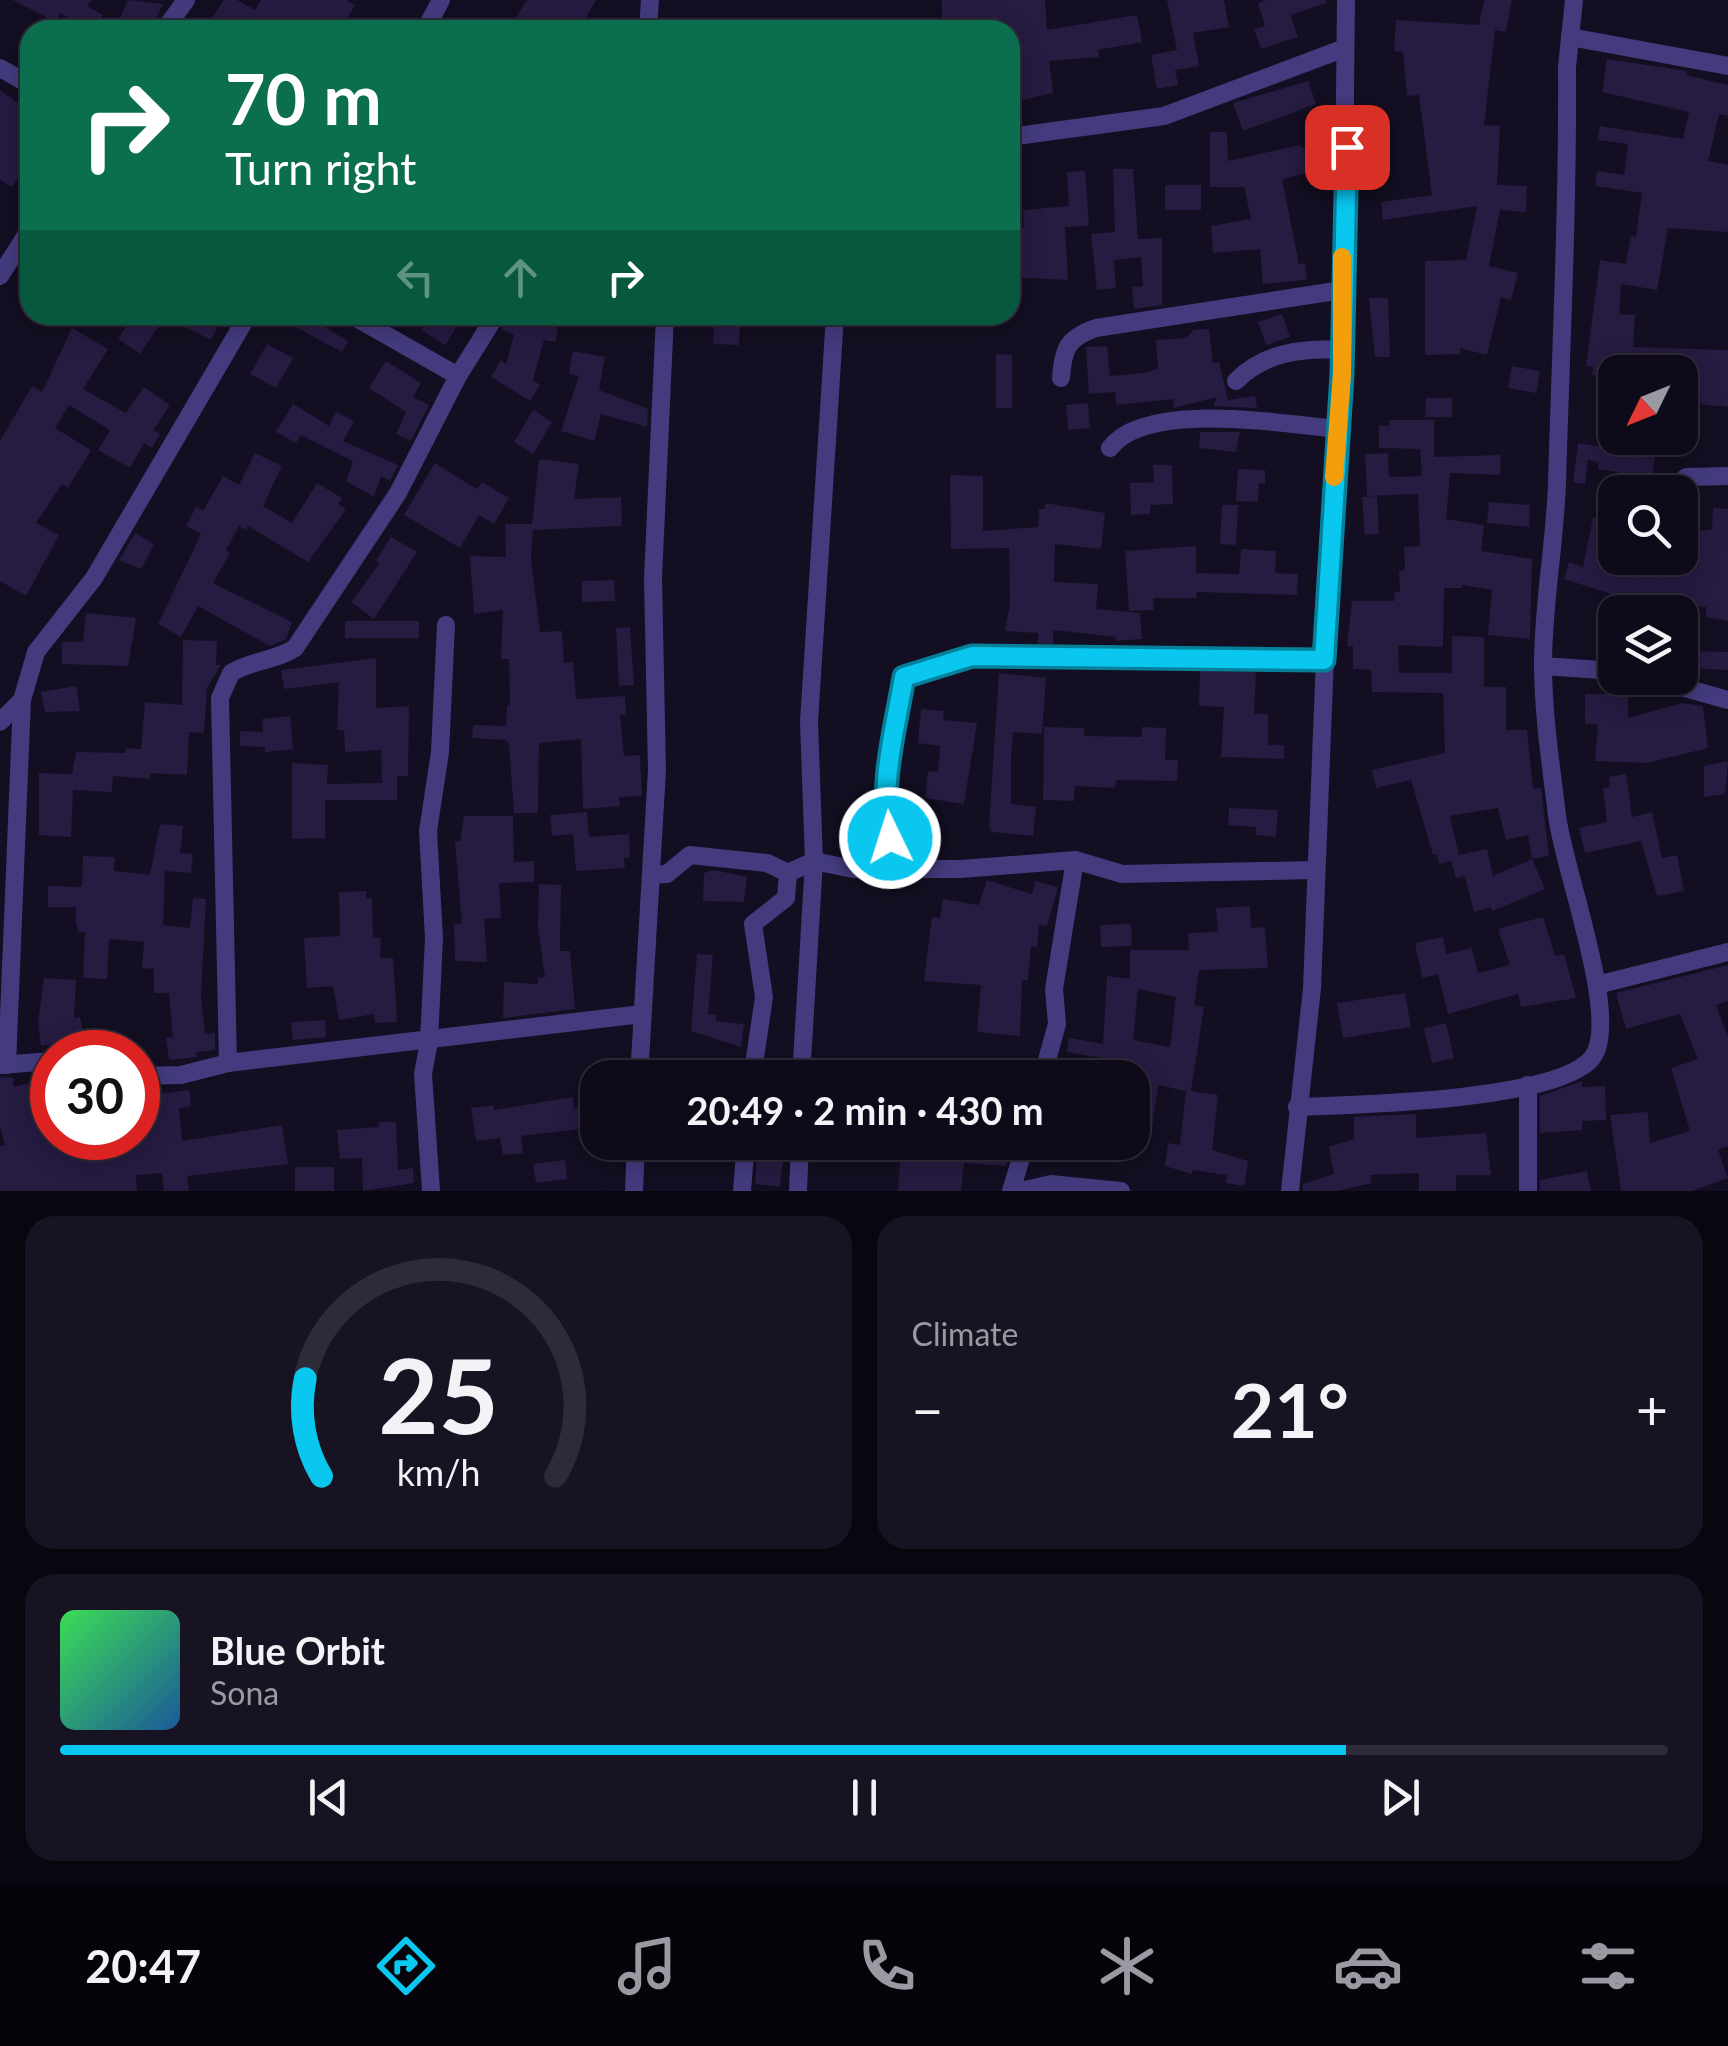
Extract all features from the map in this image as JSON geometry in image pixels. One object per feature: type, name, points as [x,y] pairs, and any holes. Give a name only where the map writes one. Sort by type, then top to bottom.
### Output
[{"type":"street","points":[[1290,1191],[1312,988],[1314,870],[1342,350],[1346,0]]},
{"type":"street","points":[[1297,1107],[1468,1096],[1528,1086],[1573,1072],[1592,1058],[1601,1038],[1597,985],[1557,821],[1543,666],[1557,488],[1574,0]]},
{"type":"street","points":[[1570,37],[1728,66]]},
{"type":"street","points":[[1020,136],[1164,116],[1345,48]]},
{"type":"street","points":[[0,276],[20,245]]},
{"type":"street","points":[[1061,378],[1063,350],[1076,335],[1096,328],[1342,290]]},
{"type":"street","points":[[30,1063],[3,1065],[22,700],[36,652],[94,578],[242,325]]},
{"type":"street","points":[[369,325],[458,376]]},
{"type":"street","points":[[228,1063],[220,698],[231,673],[260,660],[283,656],[295,648],[398,493],[458,376],[490,325]]},
{"type":"street","points":[[640,1060],[657,770],[653,578],[665,325]]},
{"type":"street","points":[[802,1060],[814,861],[809,722],[835,325]]},
{"type":"street","points":[[1236,381],[1274,357],[1308,348],[1342,350]]},
{"type":"street","points":[[1110,448],[1118,437],[1148,424],[1247,420],[1338,429]]},
{"type":"street","points":[[1698,477],[1728,476]]},
{"type":"street","points":[[431,1191],[423,1074],[430,1041],[434,938],[428,831],[440,752],[446,626]]},
{"type":"street","points":[[853,870],[890,838],[885,801],[888,773],[904,677],[916,671],[972,656],[1324,660]]},
{"type":"street","points":[[1543,666],[1598,670]]},
{"type":"street","points":[[1698,692],[1728,700]]},
{"type":"street","points":[[0,722],[22,700]]},
{"type":"street","points":[[650,875],[668,874],[690,855],[767,863],[788,872],[814,861],[853,870],[961,869],[1074,860],[1122,874],[1314,870]]},
{"type":"street","points":[[1047,1060],[1057,1024],[1054,989],[1074,860]]},
{"type":"street","points":[[755,1060],[764,996],[752,924],[786,898],[788,872]]},
{"type":"street","points":[[1597,985],[1728,952]]},
{"type":"street","points":[[160,1075],[181,1075],[228,1063],[642,1014]]},
{"type":"street","points":[[1528,1086],[1528,1191]]},
{"type":"street","points":[[634,1191],[635,1160]]},
{"type":"street","points":[[742,1191],[745,1160]]},
{"type":"street","points":[[798,1191],[799,1160]]},
{"type":"street","points":[[1011,1191],[1020,1160]]},
{"type":"street","points":[[1021,1191],[1051,1184],[1121,1191]]},
{"type":"building","points":[[13,0],[91,0],[87,6],[103,15],[100,20],[72,20],[60,13],[57,20]]},
{"type":"building","points":[[128,0],[163,4],[155,20],[120,18]]},
{"type":"building","points":[[224,0],[237,0],[255,10],[261,0],[346,0],[355,5],[346,20],[211,20]]},
{"type":"building","points":[[527,0],[596,0],[585,20],[514,20]]},
{"type":"building","points":[[942,0],[1045,0],[1047,30],[1137,15],[1142,42],[1098,50],[1099,57],[1049,61],[1053,93],[1020,101],[1020,20],[942,20]]},
{"type":"building","points":[[1167,0],[1224,0],[1229,27],[1193,33],[1199,66],[1175,70],[1178,85],[1157,89],[1151,55],[1177,50]]},
{"type":"building","points":[[1484,0],[1512,0],[1506,32],[1495,30],[1484,125],[1500,126],[1497,185],[1527,186],[1526,212],[1500,210],[1489,266],[1518,273],[1511,300],[1501,297],[1487,355],[1460,348],[1460,354],[1425,355],[1425,261],[1466,260],[1477,206],[1383,220],[1381,202],[1432,195],[1419,95],[1407,96],[1403,52],[1394,51],[1396,20],[1479,25]]},
{"type":"building","points":[[1258,3],[1326,3],[1290,15],[1298,37],[1261,49],[1254,29],[1265,26]]},
{"type":"building","points":[[1607,59],[1687,71],[1686,75],[1728,85],[1728,116],[1719,114],[1708,161],[1728,165],[1728,232],[1668,228],[1657,290],[1621,284],[1619,314],[1635,315],[1633,347],[1728,350],[1728,407],[1698,404],[1698,355],[1598,355],[1598,376],[1592,375],[1593,367],[1586,366],[1600,260],[1626,264],[1631,236],[1636,237],[1642,193],[1595,186],[1597,171],[1624,175],[1628,144],[1598,140],[1600,126],[1683,139],[1689,112],[1602,92]]},
{"type":"building","points":[[1308,81],[1316,104],[1243,131],[1233,103]]},
{"type":"building","points":[[0,90],[20,105],[20,175],[12,187],[0,180]]},
{"type":"building","points":[[1210,132],[1227,132],[1228,161],[1300,145],[1319,161],[1310,164],[1307,173],[1282,179],[1299,264],[1305,263],[1307,280],[1263,284],[1260,249],[1213,253],[1211,226],[1251,219],[1244,187],[1210,187]]},
{"type":"building","points":[[1113,169],[1133,169],[1138,239],[1162,238],[1162,305],[1134,309],[1132,287],[1143,286],[1141,257],[1114,260],[1116,288],[1097,290],[1091,234],[1115,232]]},
{"type":"building","points":[[1085,171],[1089,226],[1065,227],[1068,280],[1020,278],[1023,210],[1069,206],[1067,172]]},
{"type":"building","points":[[1165,185],[1201,185],[1201,210],[1165,210]]},
{"type":"building","points":[[1369,298],[1388,298],[1390,357],[1375,357]]},
{"type":"building","points":[[1282,314],[1290,337],[1266,345],[1258,322]]},
{"type":"building","points":[[127,325],[160,325],[140,354],[118,339]]},
{"type":"building","points":[[181,325],[218,325],[211,340]]},
{"type":"building","points":[[292,325],[322,325],[348,341],[342,352]]},
{"type":"building","points":[[424,325],[458,325],[445,345],[421,330]]},
{"type":"building","points":[[504,325],[558,328],[555,342],[544,340],[533,380],[540,385],[530,401],[491,377],[501,360],[506,364],[514,335],[502,330]]},
{"type":"building","points":[[714,325],[740,325],[739,345],[713,344]]},
{"type":"building","points":[[72,328],[108,349],[83,389],[126,413],[144,387],[170,405],[153,430],[160,434],[152,448],[144,443],[130,468],[98,450],[110,430],[69,405],[55,428],[91,450],[68,488],[62,484],[36,523],[59,535],[26,596],[0,581],[0,441],[32,386],[42,392]]},
{"type":"building","points":[[1209,329],[1213,363],[1219,362],[1228,400],[1255,396],[1257,408],[1213,406],[1217,397],[1174,408],[1173,399],[1116,405],[1115,392],[1089,394],[1086,347],[1107,346],[1110,376],[1143,373],[1158,369],[1156,340],[1186,338],[1194,330]]},
{"type":"building","points":[[267,344],[293,358],[276,388],[250,374]]},
{"type":"building","points":[[573,351],[605,357],[599,390],[648,409],[647,427],[601,414],[594,441],[561,431],[579,376],[569,374]]},
{"type":"building","points":[[996,354],[1012,355],[1012,408],[996,408]]},
{"type":"building","points":[[386,361],[421,383],[413,397],[429,405],[411,441],[396,434],[406,412],[369,388]]},
{"type":"building","points":[[1512,366],[1540,371],[1536,393],[1508,388]]},
{"type":"building","points":[[1426,398],[1452,398],[1452,417],[1425,417]]},
{"type":"building","points":[[1088,403],[1090,428],[1068,430],[1066,405]]},
{"type":"building","points":[[293,404],[329,426],[336,412],[354,421],[343,441],[398,465],[390,481],[381,476],[374,497],[346,481],[353,461],[301,435],[296,443],[276,432]]},
{"type":"building","points":[[533,410],[552,422],[533,454],[514,442]]},
{"type":"building","points":[[1389,420],[1434,420],[1434,457],[1501,455],[1500,475],[1450,473],[1446,519],[1484,525],[1481,551],[1532,559],[1530,639],[1488,635],[1492,590],[1462,585],[1444,588],[1443,647],[1398,645],[1399,673],[1452,673],[1452,636],[1484,637],[1484,687],[1506,687],[1506,730],[1527,730],[1533,789],[1541,788],[1549,856],[1532,859],[1545,889],[1492,911],[1491,907],[1474,912],[1465,876],[1456,878],[1451,861],[1439,864],[1437,854],[1433,855],[1411,780],[1376,788],[1372,770],[1445,753],[1443,693],[1372,692],[1371,670],[1353,669],[1353,646],[1347,646],[1352,601],[1394,601],[1395,592],[1400,592],[1399,571],[1405,570],[1404,547],[1420,546],[1418,494],[1367,496],[1365,454],[1388,453],[1389,477],[1422,476],[1420,449],[1379,448],[1379,426],[1389,426]],"holes":[[[1498,808],[1506,840],[1528,835],[1532,859],[1493,876],[1487,849],[1459,855],[1450,816]]]},
{"type":"building","points":[[1200,432],[1240,432],[1236,452],[1199,448]]},
{"type":"building","points":[[1578,443],[1598,446],[1598,455],[1655,456],[1652,475],[1618,475],[1598,469],[1599,462],[1588,460],[1585,484],[1573,482]]},
{"type":"building","points":[[255,453],[282,466],[263,506],[292,523],[317,483],[342,498],[338,504],[346,509],[308,562],[248,526],[246,530],[239,526],[226,550],[230,553],[213,583],[292,622],[286,639],[270,646],[198,606],[181,637],[158,624],[201,534],[186,526],[196,507],[203,511],[223,476],[239,485]]},
{"type":"building","points":[[539,459],[579,464],[574,499],[621,497],[622,526],[533,530],[531,558],[540,632],[562,631],[564,663],[573,662],[576,699],[625,696],[626,715],[620,715],[624,756],[640,755],[642,796],[619,797],[620,806],[583,809],[581,739],[539,743],[538,813],[514,813],[509,744],[506,740],[472,738],[473,725],[506,726],[510,705],[509,659],[501,659],[503,610],[474,614],[470,556],[506,557],[505,524],[532,524]]},
{"type":"building","points":[[435,463],[477,489],[482,482],[509,498],[494,524],[479,515],[460,548],[404,515]]},
{"type":"building","points":[[1153,465],[1172,465],[1173,504],[1150,505],[1150,514],[1131,515],[1130,483],[1154,482]]},
{"type":"building","points":[[1238,469],[1265,470],[1265,484],[1259,483],[1258,502],[1236,501]]},
{"type":"building","points":[[950,475],[983,476],[983,531],[1038,527],[1039,509],[1045,509],[1045,503],[1105,513],[1101,549],[1055,544],[1054,582],[1098,584],[1096,609],[1140,613],[1142,639],[1116,641],[1116,637],[1053,630],[1053,644],[1038,644],[1038,633],[1005,631],[1010,603],[1009,548],[951,549]]},
{"type":"building","points":[[1377,496],[1379,534],[1365,535],[1362,497]]},
{"type":"building","points":[[1489,502],[1530,505],[1529,527],[1487,523]]},
{"type":"building","points":[[1222,505],[1238,505],[1236,545],[1220,544]]},
{"type":"building","points":[[1713,508],[1728,509],[1728,621],[1706,617],[1706,607],[1698,606],[1698,595],[1615,595],[1564,579],[1569,562],[1583,567],[1593,517],[1598,518],[1598,575],[1698,575],[1698,531],[1712,529]]},
{"type":"building","points":[[135,533],[154,544],[141,569],[119,560]]},
{"type":"building","points":[[391,537],[417,552],[374,619],[351,602],[380,563],[376,561]]},
{"type":"building","points":[[1196,546],[1196,573],[1239,574],[1241,549],[1276,551],[1275,573],[1298,574],[1297,595],[1196,592],[1197,598],[1153,598],[1154,610],[1129,611],[1125,551]]},
{"type":"building","points":[[614,580],[615,601],[582,602],[582,581]]},
{"type":"building","points":[[86,613],[136,618],[128,666],[62,664],[62,642],[83,642]]},
{"type":"building","points":[[345,621],[419,621],[419,638],[345,638]]},
{"type":"building","points":[[630,627],[634,685],[619,686],[616,628]]},
{"type":"building","points":[[183,640],[217,641],[216,665],[221,665],[207,688],[204,733],[189,732],[187,775],[150,773],[150,779],[113,776],[112,792],[73,790],[71,837],[39,835],[39,773],[72,774],[76,752],[125,753],[126,748],[141,749],[145,702],[182,705]]},
{"type":"building","points":[[1698,651],[1728,652],[1728,670],[1698,669]]},
{"type":"building","points":[[376,658],[376,708],[409,706],[408,776],[397,776],[397,800],[325,800],[325,838],[292,839],[292,763],[328,765],[327,784],[382,783],[381,750],[345,752],[344,730],[337,730],[339,682],[284,689],[281,670]]},
{"type":"building","points":[[1200,671],[1256,672],[1254,714],[1268,714],[1268,745],[1284,745],[1284,759],[1221,757],[1224,707],[1199,706]]},
{"type":"building","points":[[999,673],[1046,678],[1042,734],[1013,732],[1011,804],[1036,807],[1033,836],[992,832],[989,826]]},
{"type":"building","points":[[76,686],[80,711],[45,712],[41,692]]},
{"type":"building","points":[[1585,694],[1628,695],[1628,718],[1682,703],[1703,706],[1708,748],[1647,763],[1595,761],[1598,724],[1585,724]]},
{"type":"building","points":[[921,709],[944,711],[943,720],[977,723],[964,804],[925,798],[928,771],[938,772],[940,746],[918,743]]},
{"type":"building","points":[[290,716],[293,749],[265,752],[265,747],[240,746],[240,731],[263,732],[262,719]]},
{"type":"building","points":[[1044,727],[1084,728],[1084,736],[1142,737],[1142,727],[1166,728],[1165,760],[1178,760],[1177,781],[1116,780],[1115,788],[1075,786],[1074,801],[1043,800]]},
{"type":"building","points":[[1728,761],[1725,794],[1704,797],[1704,766]]},
{"type":"building","points":[[1626,774],[1632,817],[1652,812],[1662,858],[1677,855],[1684,891],[1657,896],[1641,841],[1585,853],[1579,828],[1607,822],[1603,788],[1610,787],[1609,777]]},
{"type":"building","points":[[1229,808],[1278,810],[1276,837],[1256,835],[1256,827],[1228,825]]},
{"type":"building","points":[[587,812],[589,837],[629,834],[630,857],[624,858],[625,868],[576,871],[573,834],[552,836],[550,815]]},
{"type":"building","points":[[464,816],[513,816],[514,862],[534,861],[534,882],[499,883],[501,918],[484,919],[487,962],[455,961],[454,924],[462,924],[455,841],[460,841]]},
{"type":"building","points":[[160,824],[183,826],[180,853],[193,854],[191,873],[165,871],[163,925],[190,928],[193,898],[206,899],[201,997],[205,1034],[215,1033],[215,1050],[196,1052],[197,1057],[169,1060],[166,1038],[173,1037],[169,993],[154,993],[154,969],[142,968],[144,942],[109,939],[107,979],[83,978],[85,932],[79,932],[76,924],[76,907],[48,907],[48,886],[82,887],[83,856],[115,857],[114,871],[150,875]]},
{"type":"building","points":[[714,870],[747,877],[744,902],[703,901],[704,873]]},
{"type":"building","points":[[987,880],[1032,894],[1035,881],[1058,887],[1047,926],[1039,925],[1037,947],[1031,946],[1028,980],[1022,980],[1020,1036],[977,1032],[981,985],[924,981],[932,917],[940,918],[943,899],[979,905]]},
{"type":"building","points":[[539,884],[561,885],[560,951],[570,951],[575,1009],[503,1018],[504,982],[538,984],[538,978],[545,977],[538,928]]},
{"type":"building","points":[[366,891],[366,899],[372,898],[373,938],[381,938],[380,958],[393,958],[397,1022],[375,1023],[374,1014],[339,1020],[333,986],[307,988],[304,938],[340,936],[339,892]]},
{"type":"building","points":[[1250,906],[1251,928],[1265,927],[1268,968],[1199,970],[1194,1005],[1204,1007],[1191,1091],[1218,1095],[1212,1150],[1248,1161],[1244,1186],[1226,1183],[1227,1175],[1193,1170],[1192,1174],[1165,1166],[1168,1143],[1180,1145],[1186,1091],[1158,1085],[1150,1128],[1150,1060],[1103,1060],[1067,1052],[1069,1038],[1103,1044],[1107,976],[1130,979],[1130,950],[1189,950],[1188,933],[1218,932],[1216,908]],"holes":[[[1138,989],[1176,997],[1170,1047],[1133,1040]]]},
{"type":"building","points":[[1543,917],[1555,956],[1564,954],[1576,998],[1521,1007],[1518,994],[1448,1014],[1438,974],[1422,978],[1415,943],[1443,937],[1446,954],[1472,948],[1478,973],[1510,965],[1498,929]]},
{"type":"building","points":[[1131,924],[1132,946],[1101,947],[1100,925]]},
{"type":"building","points":[[697,954],[713,955],[708,1014],[716,1015],[716,1021],[744,1024],[741,1047],[691,1031]]},
{"type":"building","points":[[1728,965],[1728,1001],[1716,1005],[1728,1037],[1728,1146],[1718,1150],[1728,1178],[1692,1191],[1621,1191],[1610,1115],[1648,1112],[1650,1143],[1690,1131],[1671,1068],[1698,1059],[1680,1014],[1626,1029],[1616,993]]},
{"type":"building","points":[[44,978],[76,980],[74,1018],[80,1017],[82,1030],[39,1030]]},
{"type":"building","points":[[1405,993],[1411,1027],[1343,1038],[1337,1003]]},
{"type":"building","points":[[325,1020],[326,1037],[293,1040],[291,1022]]},
{"type":"building","points":[[1446,1023],[1454,1058],[1432,1063],[1424,1028]]},
{"type":"building","points":[[0,1077],[14,1078],[13,1087],[30,1083],[30,1160],[160,1160],[160,1094],[189,1090],[191,1106],[179,1108],[182,1141],[282,1125],[288,1164],[187,1176],[189,1191],[164,1191],[162,1173],[136,1175],[137,1191],[0,1191],[0,1146],[5,1146],[0,1126]]},
{"type":"building","points":[[1582,1081],[1582,1087],[1605,1086],[1606,1120],[1582,1121],[1582,1130],[1540,1133],[1540,1096]]},
{"type":"building","points":[[573,1097],[574,1109],[580,1108],[580,1129],[521,1136],[523,1153],[503,1155],[500,1138],[476,1141],[471,1108],[493,1105],[494,1110]]},
{"type":"building","points":[[1416,1114],[1416,1138],[1486,1133],[1491,1175],[1456,1175],[1456,1191],[1419,1191],[1419,1173],[1370,1175],[1372,1183],[1337,1191],[1303,1191],[1303,1184],[1334,1174],[1329,1147],[1354,1139],[1354,1117]]},
{"type":"building","points":[[379,1122],[396,1122],[398,1170],[413,1168],[414,1183],[363,1191],[362,1158],[340,1159],[337,1130],[379,1127]]},
{"type":"building","points":[[565,1160],[567,1179],[536,1183],[533,1164]]},
{"type":"building","points":[[757,1160],[783,1162],[780,1187],[755,1184]]},
{"type":"building","points":[[900,1160],[1008,1160],[1006,1166],[964,1163],[961,1191],[898,1191]]},
{"type":"building","points":[[295,1167],[334,1167],[334,1191],[295,1191]]},
{"type":"building","points":[[1587,1171],[1591,1191],[1540,1191],[1540,1180]]},
{"type":"slow traffic","points":[[1334,477],[1342,374],[1342,257]]},
{"type":"route","points":[[890,838],[885,801],[888,773],[904,677],[916,671],[972,656],[1324,660],[1342,374],[1342,237],[1347,147]]}]
